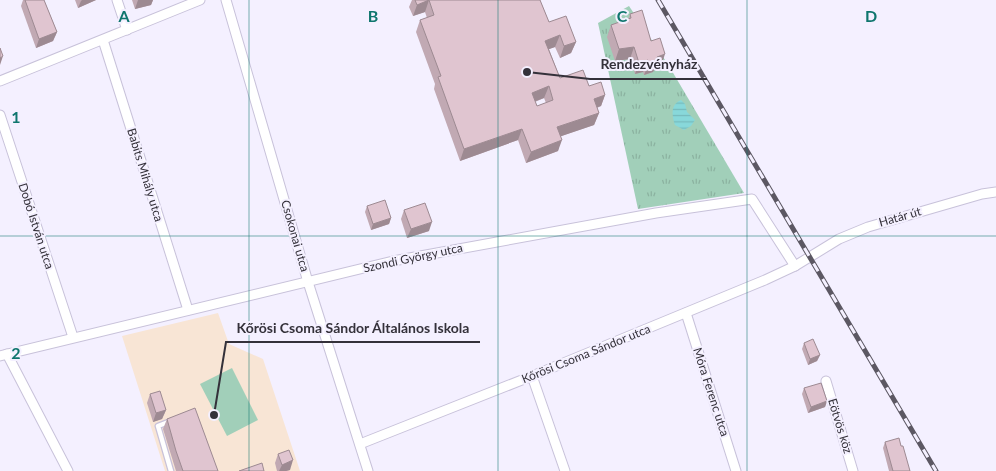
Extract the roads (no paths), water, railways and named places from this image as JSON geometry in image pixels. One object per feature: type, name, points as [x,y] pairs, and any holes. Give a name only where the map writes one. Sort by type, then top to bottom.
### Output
[{"type":"street","points":[[117,0],[127,30]]},
{"type":"street","points":[[0,81],[200,0]]},
{"type":"street","name":"Csokonai utca","points":[[226,0],[308,282],[368,471]]},
{"type":"street","name":"Babits Mihály utca","points":[[103,40],[188,310]]},
{"type":"street","name":"Dobó István utca","points":[[0,115],[73,337]]},
{"type":"street","name":"Határ út","points":[[809,258],[839,238],[868,227],[982,194],[996,192]]},
{"type":"street","name":"Szondi György utca","points":[[3,355],[393,261],[656,213],[752,199],[795,266]]},
{"type":"street","name":"Kőrösi Csoma Sándor utca","points":[[360,444],[686,314],[809,258]]},
{"type":"street","name":"Móra Ferenc utca","points":[[686,314],[736,471]]},
{"type":"street","points":[[3,355],[68,471]]},
{"type":"street","points":[[532,376],[565,471]]},
{"type":"street","name":"Eötvös köz","points":[[826,381],[854,471]]},
{"type":"lane","points":[[171,471],[158,426],[175,420]]},
{"type":"railway","points":[[658,0],[936,471]]},
{"type":"place","name":"Rendezvényház","points":[[527,72]]},
{"type":"place","name":"Kőrösi Csoma Sándor Általános Iskola","points":[[214,415]]}]
